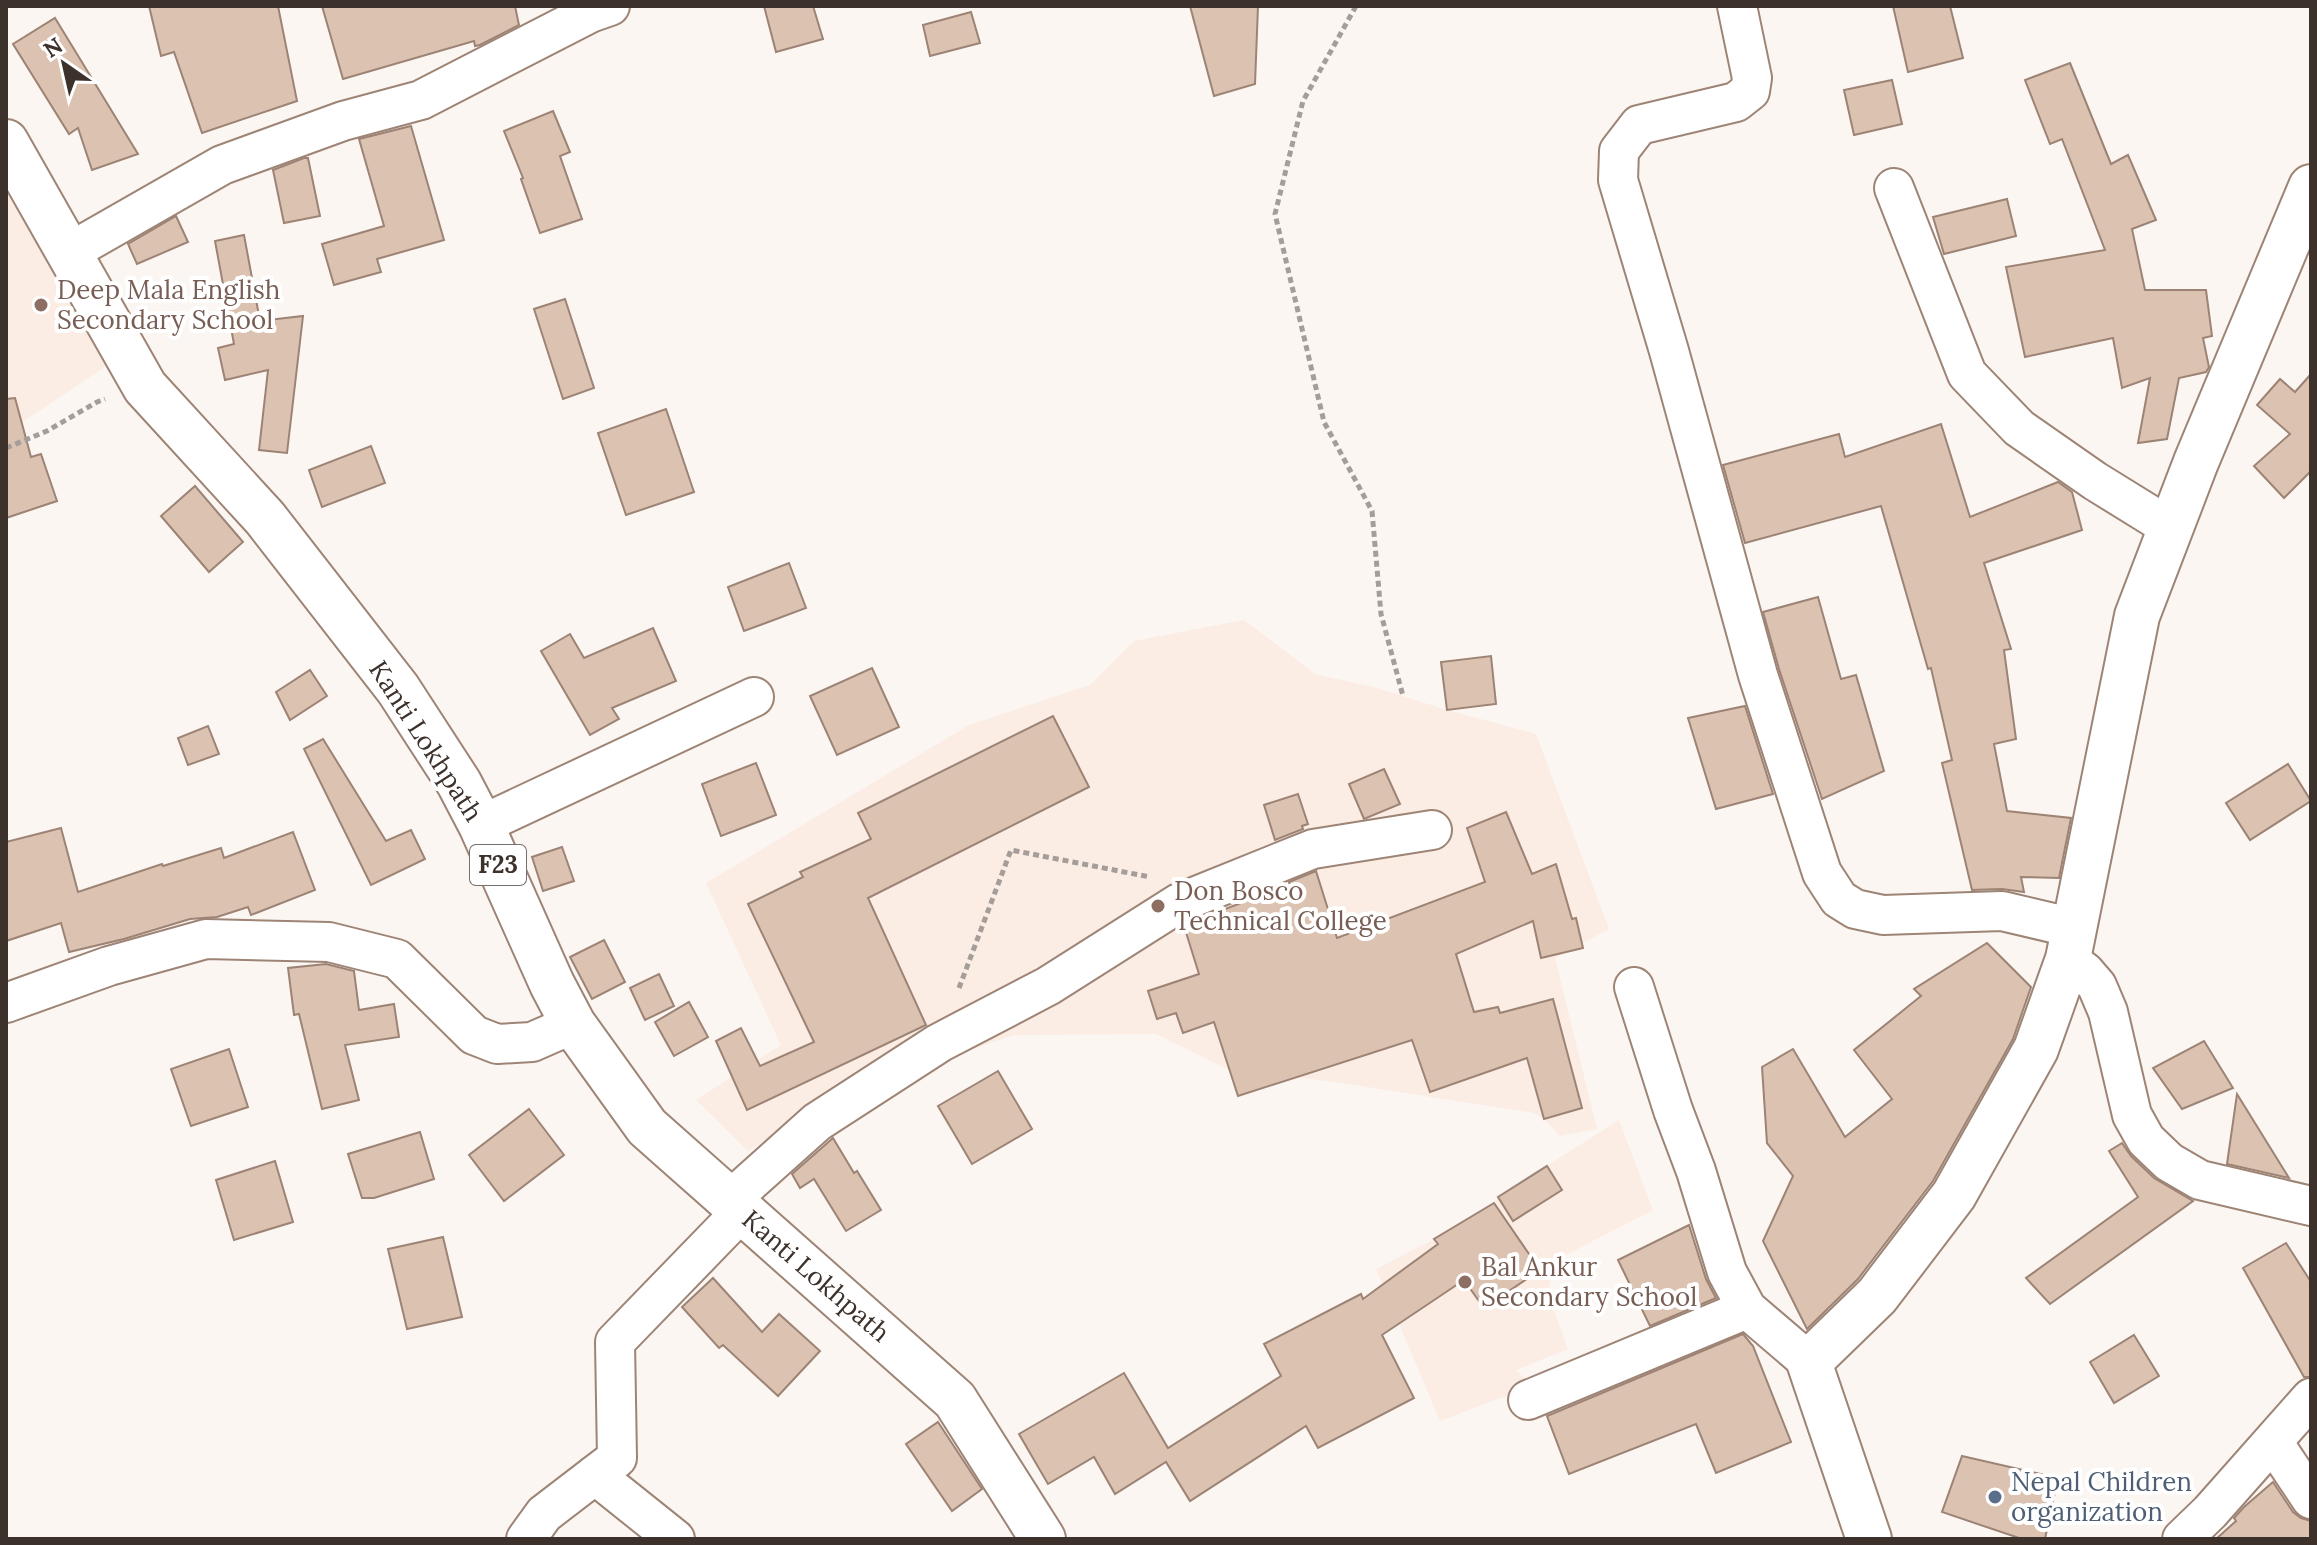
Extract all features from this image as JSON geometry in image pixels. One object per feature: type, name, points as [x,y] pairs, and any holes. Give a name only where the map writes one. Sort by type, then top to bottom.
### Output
[{"type":"main road","name":"Kanti Lokhpath","points":[[6,142],[145,387],[265,518],[398,689],[459,783],[481,825],[573,1024],[647,1127],[955,1400],[1043,1539]]},
{"type":"main road","points":[[1869,1539],[1809,1362],[1877,1296],[1954,1195],[2036,1049],[2071,944],[2137,616],[2196,462],[2311,187]]},
{"type":"street","points":[[1737,6],[1752,78],[1750,91],[1736,102],[1639,125],[1619,151],[1618,180],[1669,351],[1758,675],[1822,873],[1839,899],[1855,909],[1883,915],[2002,911],[2071,944],[2085,972],[2097,986],[2108,1012],[2132,1115],[2146,1140],[2169,1162],[2200,1180],[2311,1206]]},
{"type":"street","points":[[68,253],[222,165],[343,121],[421,100],[596,8]]},
{"type":"street","points":[[1894,188],[1967,374],[2019,428],[2095,481],[2171,528]]},
{"type":"street","points":[[481,825],[754,697]]},
{"type":"street","points":[[526,1539],[544,1514],[617,1458],[615,1342],[736,1206],[817,1122],[939,1043],[1048,986],[1179,903],[1313,849],[1432,830]]},
{"type":"street","points":[[6,1003],[109,966],[206,939],[329,942],[397,959],[474,1035],[497,1044],[532,1042],[573,1024]]},
{"type":"street","points":[[1634,987],[1727,1272],[1747,1309],[1809,1362]]},
{"type":"street","points":[[1528,1400],[1747,1309]]},
{"type":"street","points":[[2182,1539],[2210,1512],[2311,1398]]},
{"type":"street","points":[[2273,1442],[2311,1499]]},
{"type":"street","points":[[595,1475],[675,1539]]},
{"type":"path","points":[[1356,6],[1303,101],[1275,214],[1324,422],[1372,511],[1381,614],[1403,696]]},
{"type":"path","points":[[6,448],[47,431],[97,402],[145,387]]},
{"type":"path","points":[[939,1043],[1011,850],[1151,877]]},
{"type":"shaded area","name":"Deep Mala English Secondary School","points":[[6,181],[109,364],[15,427],[6,388]]},
{"type":"shaded area","name":"Don Bosco Technical College","points":[[1244,620],[1315,674],[1377,688],[1536,734],[1609,929],[1555,958],[1597,1129],[1560,1136],[1534,1113],[1335,1082],[1227,1069],[1156,1034],[1014,1035],[856,1090],[748,1151],[696,1100],[781,1045],[706,883],[969,725],[1090,685],[1134,641]]},
{"type":"shaded area","name":"Bal Ankur Secondary School","points":[[1619,1120],[1653,1210],[1554,1261],[1548,1294],[1568,1349],[1516,1370],[1532,1386],[1440,1421],[1376,1269],[1494,1203],[1498,1197]]},
{"type":"building","points":[[149,6],[278,6],[297,101],[202,133],[174,52],[161,56]]},
{"type":"building","points":[[322,6],[515,6],[519,25],[480,45],[475,46],[474,41],[343,79]]},
{"type":"building","points":[[764,6],[813,6],[823,39],[776,52]]},
{"type":"building","points":[[1190,6],[1258,6],[1255,84],[1214,96]]},
{"type":"building","points":[[1893,6],[1950,6],[1963,58],[1908,72]]},
{"type":"building","points":[[971,12],[980,43],[930,56],[923,25]]},
{"type":"building","points":[[55,18],[138,154],[92,170],[78,128],[69,134],[13,44]]},
{"type":"building","points":[[2070,63],[2111,164],[2128,155],[2156,220],[2132,229],[2145,290],[2206,290],[2212,336],[2203,338],[2209,367],[2206,372],[2179,378],[2167,439],[2138,443],[2150,378],[2122,388],[2113,338],[2025,357],[2006,267],[2105,250],[2062,139],[2050,144],[2025,80]]},
{"type":"building","points":[[1892,80],[1902,124],[1854,135],[1844,90]]},
{"type":"building","points":[[553,111],[570,152],[560,156],[582,219],[540,233],[504,131]]},
{"type":"building","points":[[411,126],[444,240],[377,259],[381,272],[334,285],[322,244],[384,226],[359,139]]},
{"type":"building","points":[[308,158],[320,216],[284,223],[273,170]]},
{"type":"building","points":[[2007,199],[2016,236],[1944,254],[1933,217]]},
{"type":"building","points":[[176,216],[188,242],[137,264],[128,244]]},
{"type":"building","points":[[244,235],[260,321],[303,316],[287,453],[259,450],[268,370],[225,380],[218,348],[234,344],[215,241]]},
{"type":"building","points":[[565,299],[594,388],[563,399],[534,309]]},
{"type":"building","points":[[2311,374],[2311,471],[2284,498],[2254,466],[2290,434],[2257,405],[2280,379],[2295,392]]},
{"type":"building","points":[[15,398],[31,457],[41,454],[57,501],[6,518],[6,399]]},
{"type":"building","points":[[666,409],[694,492],[626,515],[598,433]]},
{"type":"building","points":[[1941,424],[1970,517],[2058,482],[2072,492],[2082,530],[1984,563],[2011,649],[2004,650],[2016,739],[1994,744],[2007,811],[2071,818],[2059,878],[2021,877],[2024,892],[1972,890],[1942,763],[1952,760],[1931,668],[1928,669],[1881,506],[1745,543],[1723,465],[1839,434],[1845,457]]},
{"type":"building","points":[[371,446],[385,483],[322,507],[309,470]]},
{"type":"building","points":[[195,486],[243,542],[209,572],[161,516]]},
{"type":"building","points":[[789,563],[806,608],[744,631],[728,587]]},
{"type":"building","points":[[1818,597],[1841,679],[1856,675],[1884,771],[1822,799],[1763,612]]},
{"type":"building","points":[[653,628],[676,681],[612,708],[619,719],[590,735],[541,651],[570,634],[584,658]]},
{"type":"building","points":[[1491,656],[1496,704],[1447,710],[1441,662]]},
{"type":"building","points":[[872,668],[899,727],[837,755],[810,696]]},
{"type":"building","points":[[310,670],[327,696],[290,720],[276,692]]},
{"type":"building","points":[[1745,706],[1773,794],[1716,809],[1688,718]]},
{"type":"building","points":[[1053,716],[1089,787],[868,898],[926,1025],[747,1110],[716,1041],[741,1028],[760,1066],[814,1042],[748,904],[803,877],[800,872],[871,839],[858,813]]},
{"type":"building","points":[[208,726],[219,754],[188,765],[178,738]]},
{"type":"building","points":[[323,739],[386,841],[411,830],[425,859],[371,885],[304,749]]},
{"type":"building","points":[[756,763],[776,815],[721,836],[702,784]]},
{"type":"building","points":[[2288,764],[2311,801],[2250,840],[2226,803]]},
{"type":"building","points":[[1384,769],[1400,804],[1364,819],[1349,784]]},
{"type":"building","points":[[1298,794],[1308,824],[1275,840],[1264,805]]},
{"type":"building","points":[[1506,812],[1532,874],[1556,864],[1572,919],[1576,918],[1583,948],[1541,958],[1533,921],[1456,954],[1474,1012],[1498,1007],[1500,1013],[1553,999],[1582,1108],[1544,1119],[1527,1058],[1430,1092],[1412,1040],[1238,1096],[1214,1022],[1183,1033],[1176,1013],[1157,1019],[1148,991],[1199,974],[1184,926],[1189,923],[1316,871],[1337,938],[1485,882],[1467,828]]},
{"type":"building","points":[[61,828],[78,892],[221,848],[224,858],[293,832],[315,890],[251,915],[248,907],[217,917],[190,919],[69,952],[61,923],[6,941],[6,842]]},
{"type":"building","points":[[562,847],[574,881],[543,891],[532,857]]},
{"type":"building","points":[[604,940],[625,982],[592,999],[570,957]]},
{"type":"building","points":[[1987,943],[2031,987],[2013,1039],[1933,1181],[1858,1279],[1807,1329],[1763,1241],[1793,1176],[1767,1143],[1762,1067],[1793,1049],[1845,1137],[1892,1099],[1854,1050],[1921,996],[1914,989]]},
{"type":"building","points":[[326,964],[354,971],[359,1010],[394,1004],[399,1037],[345,1045],[359,1100],[322,1109],[299,1014],[294,1015],[288,968]]},
{"type":"building","points":[[659,974],[674,1006],[645,1020],[630,988]]},
{"type":"building","points":[[689,1002],[708,1037],[674,1056],[655,1022]]},
{"type":"building","points":[[2204,1041],[2233,1088],[2182,1109],[2153,1068]]},
{"type":"building","points":[[229,1049],[248,1107],[191,1126],[171,1069]]},
{"type":"building","points":[[998,1071],[1032,1129],[972,1164],[938,1106]]},
{"type":"building","points":[[2237,1094],[2289,1178],[2227,1164]]},
{"type":"building","points":[[529,1109],[564,1155],[504,1201],[469,1155]]},
{"type":"building","points":[[420,1132],[434,1179],[374,1198],[362,1198],[348,1154]]},
{"type":"building","points":[[833,1138],[881,1210],[846,1231],[814,1179],[800,1188],[792,1174]]},
{"type":"building","points":[[2122,1143],[2154,1178],[2193,1201],[2050,1304],[2026,1278],[2138,1197],[2109,1151]]},
{"type":"building","points":[[275,1161],[293,1222],[234,1240],[216,1180]]},
{"type":"building","points":[[1547,1166],[1562,1190],[1513,1221],[1498,1197]]},
{"type":"building","points":[[1494,1203],[1540,1270],[1484,1308],[1464,1280],[1382,1335],[1414,1398],[1318,1448],[1306,1426],[1190,1501],[1166,1462],[1115,1494],[1094,1457],[1048,1484],[1019,1434],[1124,1373],[1168,1448],[1281,1376],[1264,1344],[1361,1294],[1363,1299],[1438,1244],[1434,1239]]},
{"type":"building","points":[[1689,1225],[1706,1279],[1716,1298],[1650,1326],[1618,1260]]},
{"type":"building","points":[[443,1237],[462,1317],[407,1329],[388,1249]]},
{"type":"building","points":[[2286,1243],[2311,1282],[2311,1377],[2304,1377],[2243,1268]]},
{"type":"building","points":[[713,1278],[762,1332],[779,1314],[820,1351],[778,1396],[723,1345],[719,1348],[682,1307]]},
{"type":"building","points":[[1743,1334],[1753,1346],[1791,1442],[1716,1473],[1696,1424],[1569,1474],[1547,1416]]},
{"type":"building","points":[[2134,1335],[2159,1376],[2114,1403],[2090,1362]]},
{"type":"building","points":[[938,1422],[982,1489],[952,1511],[906,1444]]},
{"type":"building","points":[[1962,1456],[2058,1478],[2045,1539],[2022,1539],[1942,1512]]},
{"type":"building","points":[[2273,1482],[2293,1512],[2311,1521],[2311,1539],[2216,1539],[2236,1521],[2234,1518],[2244,1507]]},
{"type":"place","name":"Deep Mala English Secondary School","points":[[41,305]]},
{"type":"place","name":"Don Bosco Technical College","points":[[1158,906]]},
{"type":"place","name":"Bal Ankur Secondary School","points":[[1465,1282]]},
{"type":"place","name":"Nepal Children organization","points":[[1995,1497]]}]
